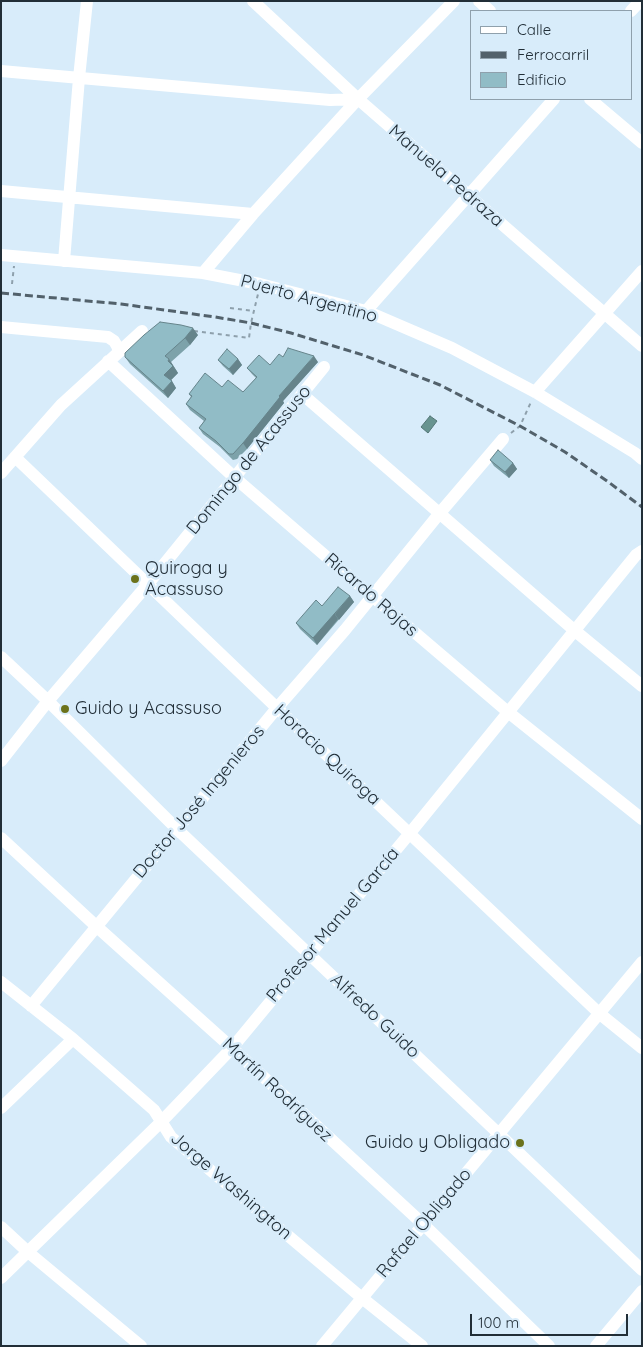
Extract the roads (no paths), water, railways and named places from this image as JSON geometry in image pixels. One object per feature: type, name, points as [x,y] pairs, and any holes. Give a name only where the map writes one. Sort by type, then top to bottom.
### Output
[{"type":"street","points":[[64,261],[87,1]]},
{"type":"street","name":"Manuela Pedraza","points":[[253,1],[358,99],[642,346]]},
{"type":"street","points":[[203,273],[253,214],[358,99],[454,1]]},
{"type":"street","points":[[479,1],[489,10]]},
{"type":"street","points":[[1,71],[330,100],[358,99]]},
{"type":"street","points":[[366,311],[553,100]]},
{"type":"street","points":[[591,100],[642,143]]},
{"type":"street","points":[[1,191],[253,214]]},
{"type":"street","name":"Puerto Argentino","points":[[1,255],[203,273],[260,284],[366,311],[452,348],[536,392],[642,458]]},
{"type":"street","points":[[536,392],[642,271]]},
{"type":"street","points":[[1,327],[108,337],[114,341],[118,351]]},
{"type":"street","points":[[1,473],[62,405],[118,351],[142,331]]},
{"type":"street","name":"Ricardo Rojas","points":[[108,361],[235,478],[372,596],[508,712],[642,819]]},
{"type":"street","name":"Domingo de Acassuso","points":[[1,761],[48,701],[148,584],[324,367]]},
{"type":"street","points":[[302,394],[574,630],[642,686]]},
{"type":"street","name":"Doctor José Ingenieros","points":[[31,1006],[277,708],[345,630],[503,439]]},
{"type":"street","points":[[1,456],[15,457]]},
{"type":"street","name":"Horacio Quiroga","points":[[15,457],[600,1014],[642,1048]]},
{"type":"street","name":"Profesor Manuel García","points":[[1,1278],[161,1122],[232,1048],[410,833],[574,630],[636,555],[642,551]]},
{"type":"street","name":"Alfredo Guido","points":[[1,657],[177,829],[642,1270]]},
{"type":"street","name":"Martín Rodríguez","points":[[1,838],[423,1224],[549,1346]]},
{"type":"street","name":"Rafael Obligado","points":[[322,1346],[642,962]]},
{"type":"street","name":"Jorge Washington","points":[[1,982],[154,1110],[171,1137],[362,1298],[422,1346]]},
{"type":"street","points":[[1,1108],[72,1040]]},
{"type":"street","points":[[1,1227],[28,1252],[141,1346]]},
{"type":"street","points":[[596,1346],[642,1291]]},
{"type":"railway","points":[[1,293],[121,304],[251,323],[363,355],[440,385],[520,426],[565,452],[642,507]]},
{"type":"place","name":"Quiroga y Acassuso","points":[[135,579]]},
{"type":"place","name":"Guido y Acassuso","points":[[65,709]]},
{"type":"place","name":"Guido y Obligado","points":[[520,1143]]}]
